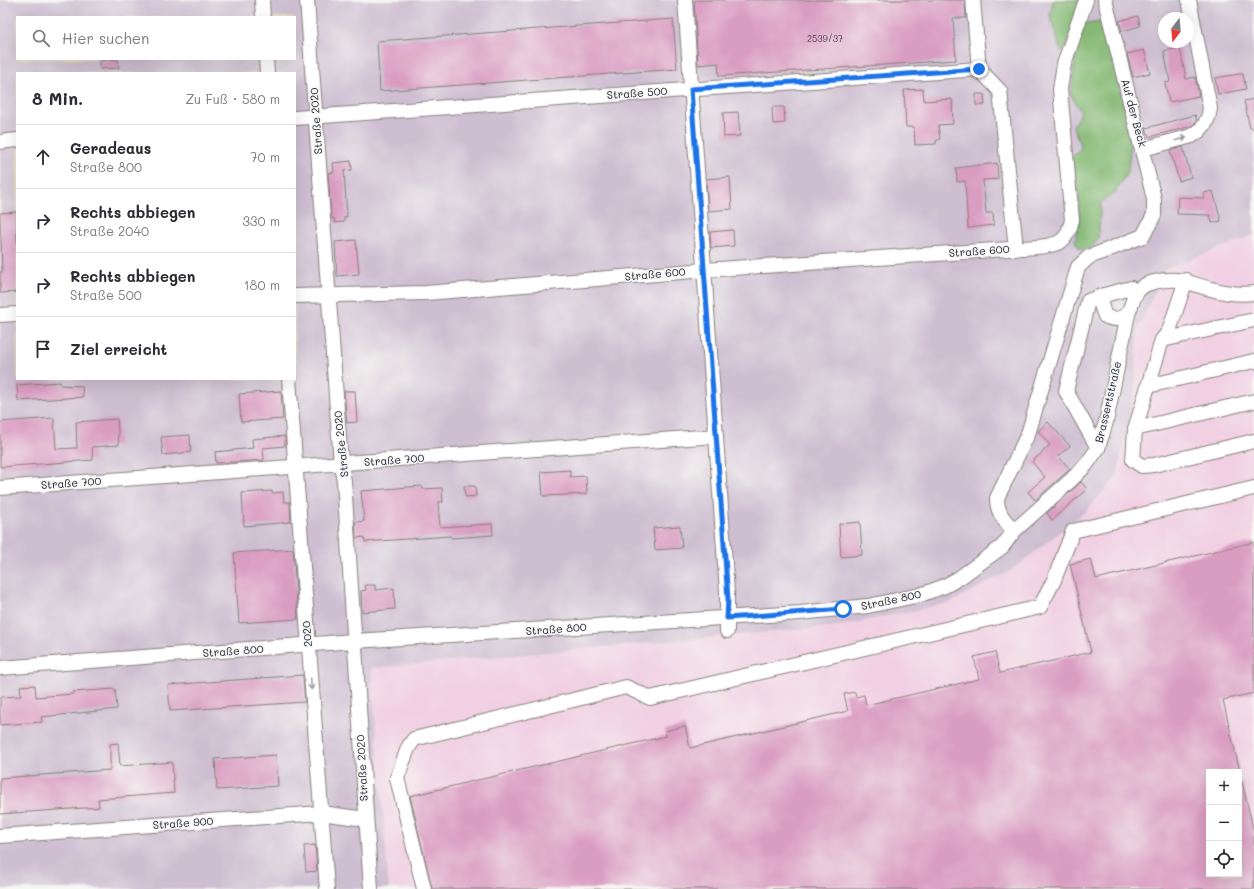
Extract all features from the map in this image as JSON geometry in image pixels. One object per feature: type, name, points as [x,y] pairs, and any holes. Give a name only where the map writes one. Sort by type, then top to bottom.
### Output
[{"type":"street","points":[[262,0],[263,16]]},
{"type":"street","name":"Straße 2020","points":[[307,0],[341,464],[344,481],[365,819],[371,889]]},
{"type":"street","points":[[685,0],[728,599],[727,624]]},
{"type":"street","points":[[973,0],[979,69],[1000,91],[1016,249]]},
{"type":"street","name":"Straße 600","points":[[296,296],[426,293],[705,270],[1016,249],[1056,244],[1062,241],[1069,233],[1072,220],[1072,198],[1060,89],[1064,64],[1086,0]]},
{"type":"street","name":"Auf der Beck","points":[[1014,530],[999,513],[997,508],[997,498],[1028,434],[1078,267],[1090,257],[1144,236],[1154,215],[1155,207],[1143,149],[1105,0]]},
{"type":"street","points":[[1143,149],[1192,136],[1199,132],[1209,117],[1210,108],[1189,0]]},
{"type":"street","points":[[266,60],[267,72]]},
{"type":"street","name":"Straße 500","points":[[296,118],[979,69]]},
{"type":"street","points":[[0,142],[16,140]]},
{"type":"street","points":[[1098,448],[1066,391],[1088,301],[1104,295],[1130,292],[1139,289],[1146,284],[1170,278],[1186,280],[1210,289],[1234,294],[1254,293]]},
{"type":"street","points":[[1186,280],[1169,331],[1162,340],[1135,429],[1133,460],[1142,466],[1154,465],[1254,441]]},
{"type":"street","name":"Brassertstraße","points":[[1071,480],[1086,465],[1098,448],[1106,422],[1128,314],[1130,292]]},
{"type":"street","points":[[1104,295],[1101,305],[1105,316],[1110,319],[1119,319],[1128,314]]},
{"type":"street","points":[[0,315],[16,314]]},
{"type":"street","points":[[1162,340],[1254,320]]},
{"type":"street","points":[[1148,386],[1254,361]]},
{"type":"street","name":"2020","points":[[289,380],[294,468],[297,484],[327,889]]},
{"type":"street","points":[[1135,429],[1254,401]]},
{"type":"street","name":"Straße 700","points":[[0,488],[294,468],[716,436]]},
{"type":"street","name":"Straße 800","points":[[0,668],[354,641],[727,624],[868,606],[920,595],[945,586],[959,578],[1002,547],[1014,530],[1071,480]]},
{"type":"street","points":[[424,889],[397,778],[408,748],[414,739],[626,686],[650,698],[1040,606],[1054,580],[1073,531],[1254,488]]},
{"type":"street","name":"Straße 900","points":[[0,836],[321,813],[365,819]]},
{"type":"shaded area","points":[[0,0],[1254,0],[1254,235],[1165,269],[1138,329],[1135,388],[1117,476],[1086,511],[1012,570],[949,603],[839,626],[371,668],[389,889],[0,889]]},
{"type":"shaded area","points":[[1254,235],[1254,889],[389,889],[371,668],[839,626],[949,603],[1012,570],[1086,511],[1117,476],[1135,388],[1138,329],[1165,269]]},
{"type":"green space","points":[[1080,0],[1067,46],[1061,52],[1050,16],[1053,1]]},
{"type":"green space","points":[[1102,22],[1128,122],[1130,152],[1128,171],[1114,194],[1101,202],[1098,238],[1092,248],[1080,249],[1075,241],[1079,220],[1079,198],[1072,157],[1081,148],[1073,126],[1081,112],[1071,95],[1075,59],[1085,24]]},
{"type":"building","points":[[694,0],[965,0],[966,18],[953,18],[956,60],[719,76],[718,63],[698,65]]},
{"type":"building","points":[[1138,16],[1140,26],[1122,31],[1119,21]]},
{"type":"building","points":[[673,19],[677,69],[380,91],[377,41]]},
{"type":"building","points":[[1180,48],[1186,79],[1195,77],[1199,96],[1169,102],[1165,83],[1170,82],[1164,51]]},
{"type":"building","points":[[1144,50],[1150,73],[1133,77],[1127,54]]},
{"type":"building","points":[[118,60],[119,68],[100,69],[100,61]]},
{"type":"building","points":[[1243,74],[1246,89],[1218,94],[1215,78]]},
{"type":"building","points":[[923,89],[924,101],[952,99],[953,124],[938,125],[940,139],[936,141],[936,144],[915,145],[914,127],[906,127],[904,90]]},
{"type":"building","points":[[976,94],[984,94],[985,105],[976,105]]},
{"type":"building","points":[[1254,99],[1254,128],[1250,128],[1244,101]]},
{"type":"building","points":[[772,107],[784,107],[785,123],[773,124]]},
{"type":"building","points":[[738,112],[740,136],[724,137],[723,113]]},
{"type":"building","points":[[1195,115],[1197,121],[1192,126],[1149,137],[1146,128]]},
{"type":"building","points":[[1183,147],[1191,177],[1179,181],[1170,151]]},
{"type":"building","points":[[351,161],[352,170],[344,171],[347,217],[344,217],[344,222],[335,223],[334,218],[331,218],[328,173],[334,172],[333,163]]},
{"type":"building","points":[[997,163],[998,179],[983,180],[986,213],[993,213],[994,225],[968,228],[965,181],[957,182],[956,168]]},
{"type":"building","points":[[730,177],[732,209],[708,211],[706,179]]},
{"type":"building","points":[[1213,191],[1221,221],[1212,223],[1210,215],[1177,214],[1178,197],[1205,198],[1203,193]]},
{"type":"building","points":[[16,212],[16,292],[0,293],[0,272],[2,272],[0,213]]},
{"type":"building","points":[[733,230],[734,246],[711,248],[710,232]]},
{"type":"building","points":[[356,240],[359,274],[337,276],[335,242]]},
{"type":"building","points":[[60,382],[61,385],[82,386],[83,397],[18,401],[17,385]]},
{"type":"building","points":[[281,391],[283,419],[241,422],[239,394]]},
{"type":"building","points":[[344,391],[355,391],[357,422],[347,423]]},
{"type":"building","points":[[54,418],[56,449],[77,448],[76,422],[117,419],[119,445],[92,447],[93,460],[0,467],[0,422]]},
{"type":"building","points":[[1048,422],[1070,446],[1058,456],[1070,469],[1035,500],[1028,492],[1045,477],[1032,462],[1050,445],[1038,431]]},
{"type":"building","points":[[190,435],[191,452],[163,455],[161,437]]},
{"type":"building","points":[[285,436],[285,446],[263,448],[264,460],[216,463],[215,452],[253,448],[252,439]]},
{"type":"building","points":[[570,470],[570,477],[586,476],[587,494],[543,496],[541,472]]},
{"type":"building","points":[[1081,482],[1087,489],[1052,520],[1047,513]]},
{"type":"building","points":[[421,486],[422,489],[442,488],[443,502],[438,502],[440,527],[492,524],[493,535],[452,538],[450,536],[365,542],[364,537],[356,538],[355,522],[364,521],[361,491]]},
{"type":"building","points":[[464,486],[475,486],[476,496],[465,497]]},
{"type":"building","points":[[272,491],[272,493],[283,492],[284,502],[290,502],[291,522],[244,526],[242,493]]},
{"type":"building","points":[[860,522],[862,555],[841,557],[839,524]]},
{"type":"building","points":[[680,526],[682,548],[655,550],[653,528]]},
{"type":"building","points":[[1254,542],[1254,693],[1223,700],[1239,769],[1206,769],[1206,877],[1242,877],[1242,782],[1254,832],[1254,889],[432,889],[410,796],[666,736],[665,731],[685,726],[690,748],[848,711],[844,694],[855,692],[856,697],[864,695],[866,705],[979,679],[974,657],[995,652],[1000,673],[1091,652],[1070,564],[1091,559],[1096,579]]},
{"type":"building","points":[[293,549],[298,619],[239,623],[234,553]]},
{"type":"building","points":[[365,585],[375,585],[375,590],[394,588],[395,609],[362,612],[361,591],[366,590]]},
{"type":"building","points":[[303,675],[305,702],[170,711],[168,685]]},
{"type":"building","points":[[35,685],[36,697],[73,694],[73,692],[115,689],[117,709],[41,717],[42,722],[0,725],[0,697],[21,696],[20,686]]},
{"type":"building","points":[[118,743],[120,766],[172,762],[174,793],[98,799],[99,807],[0,814],[0,778],[110,770],[110,744]]},
{"type":"building","points":[[276,755],[278,786],[217,790],[215,759]]},
{"type":"building","points":[[315,845],[317,871],[306,872],[304,846]]},
{"type":"route","points":[[843,609],[727,618],[728,599],[691,89],[979,69]]}]
